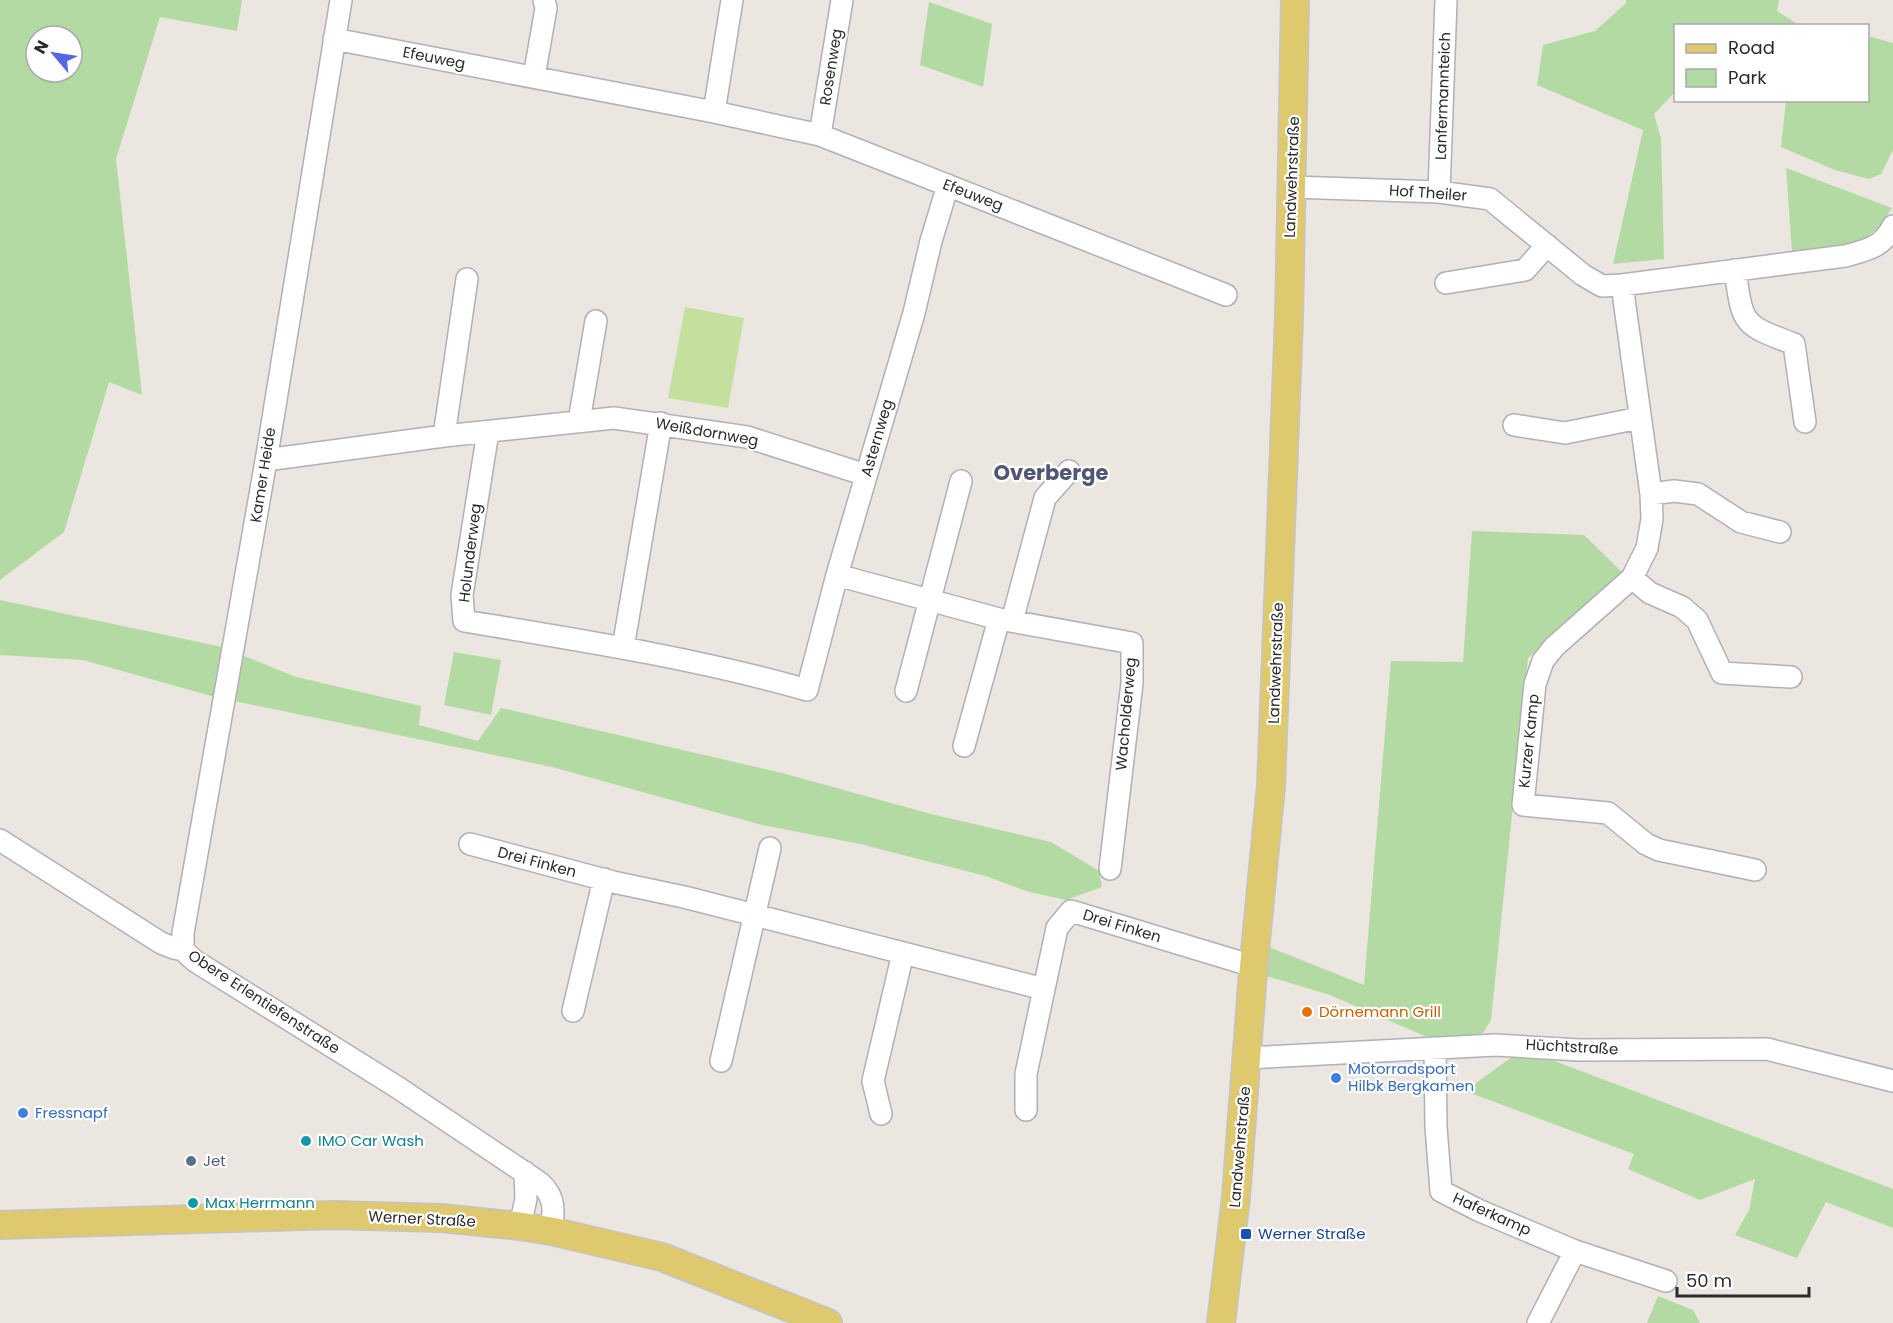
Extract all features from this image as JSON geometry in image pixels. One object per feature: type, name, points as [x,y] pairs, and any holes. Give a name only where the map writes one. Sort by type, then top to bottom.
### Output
[{"type":"main road","name":"Landwehrstraße","points":[[1221,1323],[1234,1219],[1253,966],[1271,786],[1293,187],[1295,0]]},
{"type":"main road","name":"Werner Straße","points":[[0,1225],[333,1215],[441,1218],[520,1226],[552,1231],[662,1257],[828,1323]]},
{"type":"street","name":"Kamer Heide","points":[[183,950],[183,933],[266,460],[340,0]]},
{"type":"street","points":[[534,77],[546,8],[544,0]]},
{"type":"street","points":[[714,111],[732,0]]},
{"type":"street","name":"Rosenweg","points":[[820,135],[842,0]]},
{"type":"street","name":"Lanfermannteich","points":[[1439,192],[1446,0]]},
{"type":"street","name":"Efeuweg","points":[[334,39],[714,111],[820,135],[1226,295]]},
{"type":"street","name":"Asternweg","points":[[807,690],[837,575],[914,313],[948,185]]},
{"type":"street","name":"Hof Theiler","points":[[1293,187],[1439,192],[1490,199],[1583,275],[1602,286],[1845,255],[1867,250],[1890,232]]},
{"type":"street","points":[[1446,283],[1525,270],[1547,245]]},
{"type":"street","points":[[1735,270],[1741,311],[1752,327],[1794,344],[1805,422]]},
{"type":"street","points":[[444,436],[467,279]]},
{"type":"street","name":"Kurzer Kamp","points":[[1622,285],[1651,494],[1651,534],[1641,564],[1632,578],[1554,647],[1543,661],[1535,684],[1523,805],[1608,813],[1646,844],[1659,850],[1755,870]]},
{"type":"street","points":[[579,421],[596,321]]},
{"type":"street","name":"Weißdornweg","points":[[266,460],[444,436],[614,418],[747,437],[866,475]]},
{"type":"street","points":[[1514,425],[1565,434],[1639,418]]},
{"type":"street","points":[[623,648],[661,423]]},
{"type":"street","name":"Holunderweg","points":[[488,432],[462,596],[464,621],[623,648],[765,678],[807,690]]},
{"type":"street","points":[[964,746],[1045,498],[1069,471]]},
{"type":"street","points":[[906,691],[961,481]]},
{"type":"street","points":[[1651,494],[1674,491],[1698,494],[1742,522],[1780,532]]},
{"type":"street","name":"Wacholderweg","points":[[837,575],[1006,620],[1132,643],[1132,683],[1110,869]]},
{"type":"street","points":[[1632,578],[1650,594],[1682,607],[1697,620],[1722,673],[1791,677]]},
{"type":"street","name":"Obere Erlentiefenstraße","points":[[0,840],[144,933],[183,950],[195,962],[398,1087],[525,1172],[548,1190],[552,1197],[552,1231]]},
{"type":"street","name":"Drei Finken","points":[[470,844],[1044,989]]},
{"type":"street","points":[[722,1061],[770,848]]},
{"type":"street","points":[[573,1011],[604,879]]},
{"type":"street","name":"Drei Finken","points":[[1026,1110],[1026,1074],[1057,928],[1071,911],[1253,966]]},
{"type":"street","points":[[881,1114],[873,1081],[903,953]]},
{"type":"street","name":"Hüchtstraße","points":[[1247,1058],[1505,1045],[1579,1050],[1767,1049],[1893,1081]]},
{"type":"street","name":"Haferkamp","points":[[1435,1048],[1436,1127],[1441,1191],[1478,1210],[1575,1251],[1666,1281]]},
{"type":"street","points":[[520,1226],[526,1199],[525,1172]]},
{"type":"street","points":[[1538,1323],[1575,1251]]},
{"type":"green space","points":[[0,0],[242,0],[237,31],[160,17],[116,159],[142,395],[109,382],[64,532],[0,580]]},
{"type":"green space","points":[[1626,0],[1779,0],[1777,11],[1797,24],[1674,24],[1674,93],[1654,114],[1661,139],[1664,259],[1613,264],[1643,130],[1537,85],[1543,45],[1595,31],[1626,3]]},
{"type":"green space","points":[[929,2],[992,24],[983,87],[920,65]]},
{"type":"green space","points":[[1869,36],[1893,43],[1893,150],[1881,174],[1869,179],[1835,170],[1781,147],[1786,102],[1869,102]]},
{"type":"green space","points":[[1786,168],[1892,208],[1879,227],[1858,244],[1792,252]]},
{"type":"green space","points":[[685,307],[744,318],[728,408],[668,398]]},
{"type":"green space","points":[[1472,531],[1584,535],[1623,573],[1528,658],[1491,1020],[1483,1033],[1443,1044],[1330,995],[1253,972],[1256,942],[1364,985],[1391,661],[1463,662]]},
{"type":"green space","points":[[0,600],[222,647],[296,677],[421,706],[419,725],[478,741],[501,708],[782,773],[931,814],[1051,842],[1099,871],[1102,887],[1066,900],[1029,892],[986,876],[860,844],[762,825],[552,767],[215,697],[83,660],[0,655]]},
{"type":"green space","points":[[454,652],[501,660],[491,715],[444,705]]},
{"type":"green space","points":[[1523,1049],[1893,1189],[1893,1228],[1826,1202],[1797,1258],[1735,1235],[1749,1210],[1755,1179],[1700,1200],[1628,1169],[1634,1154],[1465,1091]]},
{"type":"green space","points":[[1658,1296],[1693,1310],[1700,1323],[1647,1323]]},
{"type":"place","name":"Dörnemann Grill","points":[[1307,1012]]},
{"type":"place","name":"Motorradsport Hilbk Bergkamen","points":[[1336,1078]]},
{"type":"place","name":"Fressnapf","points":[[23,1113]]},
{"type":"place","name":"IMO Car Wash","points":[[306,1141]]},
{"type":"place","name":"Jet","points":[[191,1161]]},
{"type":"place","name":"Max Herrmann","points":[[193,1203]]},
{"type":"place","name":"Werner Straße","points":[[1246,1234]]},
{"type":"district","name":"Overberge","points":[[1051,473]]}]
